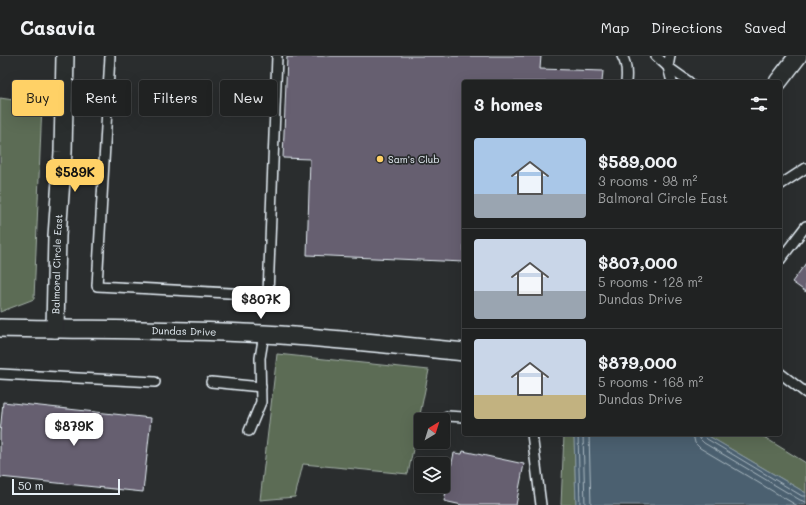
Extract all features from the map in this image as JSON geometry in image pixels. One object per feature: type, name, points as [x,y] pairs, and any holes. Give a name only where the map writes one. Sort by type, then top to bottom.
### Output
[{"type":"street","name":"Balmoral Circle East","points":[[55,329],[57,236],[63,152],[65,56]]},
{"type":"street","points":[[780,80],[798,56]]},
{"type":"street","name":"Dundas Drive","points":[[0,328],[114,329],[264,334],[380,343],[462,352]]},
{"type":"lane","points":[[110,56],[97,286],[268,295],[277,56]]},
{"type":"lane","points":[[622,56],[627,70],[626,80]]},
{"type":"lane","points":[[656,56],[686,80]]},
{"type":"lane","points":[[670,56],[668,67],[671,80]]},
{"type":"lane","points":[[782,185],[806,168]]},
{"type":"lane","points":[[782,257],[806,226]]},
{"type":"lane","points":[[249,431],[261,402],[260,358],[264,334]]},
{"type":"lane","points":[[0,374],[155,382]]},
{"type":"lane","points":[[782,375],[806,393]]},
{"type":"lane","points":[[211,382],[261,387]]},
{"type":"lane","points":[[450,416],[462,417]]},
{"type":"lane","points":[[532,436],[541,505]]},
{"type":"green space","points":[[0,98],[12,100],[12,116],[42,116],[34,299],[0,312]]},
{"type":"green space","points":[[277,354],[429,370],[420,413],[414,413],[414,444],[408,474],[303,464],[295,497],[260,500]]},
{"type":"green space","points":[[564,436],[574,436],[576,505],[561,505]]},
{"type":"green space","points":[[708,436],[762,436],[806,463],[806,493]]},
{"type":"water","points":[[574,436],[708,436],[806,493],[806,505],[576,505]]},
{"type":"building","name":"Sam's Club","points":[[541,56],[540,69],[603,71],[602,80],[462,80],[462,262],[307,255],[310,159],[283,158],[287,57]]},
{"type":"building","points":[[806,263],[806,292],[792,282]]},
{"type":"building","points":[[3,402],[151,418],[143,492],[0,477],[0,433]]},
{"type":"building","points":[[463,451],[524,464],[516,505],[462,505],[444,501],[446,493],[450,493],[450,472],[454,453],[462,454]]},
{"type":"place","name":"Sam's Club","points":[[380,159]]}]
